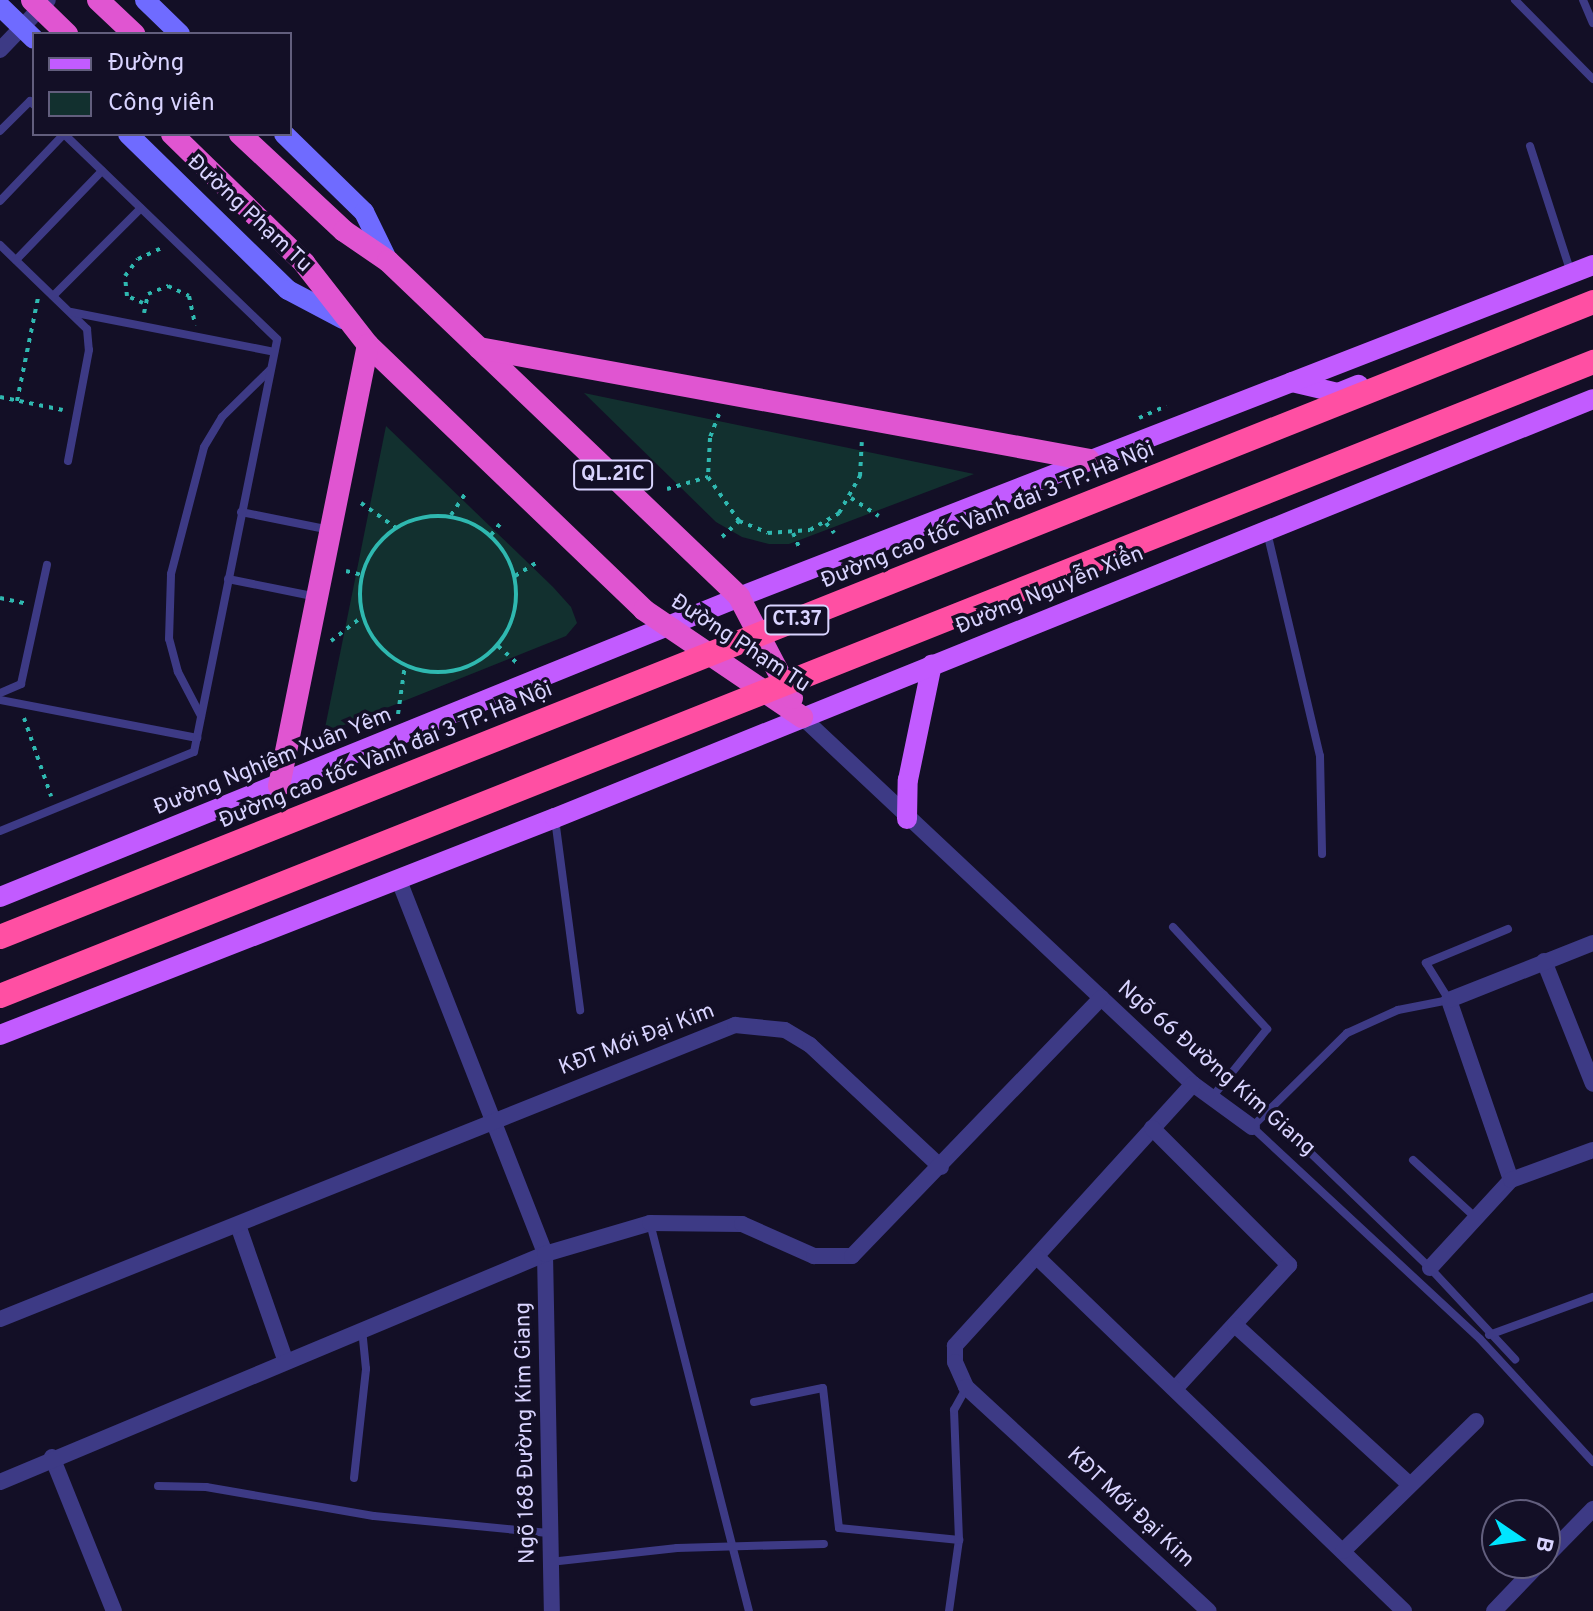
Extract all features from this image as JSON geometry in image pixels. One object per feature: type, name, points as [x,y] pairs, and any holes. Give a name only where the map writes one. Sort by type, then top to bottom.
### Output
[{"type":"highway","points":[[98,0],[132,32]]},
{"type":"highway","points":[[40,3],[65,32]]},
{"type":"highway","name":"Đường Phạm Tu","points":[[174,136],[304,263],[343,319],[368,345],[665,629],[802,717]]},
{"type":"highway","name":"Đường Phạm Tu","points":[[242,136],[344,231],[388,261],[739,597],[802,717]]},
{"type":"highway","name":"Đường cao tốc Vành đai 3 TP. Hà Nội","points":[[0,937],[1593,302]]},
{"type":"highway","points":[[279,786],[368,345]]},
{"type":"highway","points":[[479,348],[1089,460]]},
{"type":"highway","name":"CT.37","points":[[0,996],[1593,362]]},
{"type":"main road","points":[[145,0],[178,32]]},
{"type":"main road","points":[[0,6],[28,33]]},
{"type":"main road","name":"Đường Phạm Tu","points":[[130,136],[288,290],[343,319]]},
{"type":"main road","name":"Đường Phạm Tu","points":[[286,136],[364,212],[388,261]]},
{"type":"main road","points":[[665,629],[739,597],[1593,265]]},
{"type":"main road","points":[[1292,382],[1338,393],[1593,295]]},
{"type":"main road","name":"Đường Nguyễn Xiển","points":[[398,878],[555,818],[1593,399]]},
{"type":"main road","name":"Đường Nghiêm Xuân Yêm","points":[[0,897],[665,629]]},
{"type":"main road","points":[[907,819],[908,780],[932,664]]},
{"type":"main road","points":[[0,1035],[398,878]]},
{"type":"street","points":[[0,50],[28,33],[40,3]]},
{"type":"street","name":"Ngõ 66 Đường Kim Giang","points":[[802,717],[907,819],[1193,1084],[1252,1127]]},
{"type":"street","points":[[398,878],[545,1254]]},
{"type":"street","points":[[1511,1180],[1449,1000],[1593,943]]},
{"type":"street","points":[[1544,961],[1591,1074]]},
{"type":"street","points":[[0,1482],[285,1359],[545,1254],[650,1223],[742,1224],[814,1256],[852,1256],[1101,998]]},
{"type":"street","name":"KĐT Mới Đại Kim","points":[[0,1319],[239,1228],[494,1120],[735,1025],[785,1030],[810,1045],[941,1167]]},
{"type":"street","points":[[966,1387],[956,1372],[955,1346],[1193,1084]]},
{"type":"street","points":[[1152,1128],[1289,1265],[1177,1387]]},
{"type":"street","points":[[1430,1268],[1511,1180],[1593,1150]]},
{"type":"street","points":[[239,1228],[285,1359]]},
{"type":"street","name":"Ngõ 168 Đường Kim Giang","points":[[545,1254],[548,1533],[552,1611]]},
{"type":"street","points":[[1037,1257],[1177,1387],[1404,1611]]},
{"type":"street","points":[[1235,1325],[1410,1485]]},
{"type":"street","name":"KĐT Mới Đại Kim","points":[[966,1387],[1209,1611]]},
{"type":"street","points":[[1343,1551],[1476,1421]]},
{"type":"street","points":[[52,1457],[114,1611]]},
{"type":"street","points":[[1561,1541],[1589,1512]]},
{"type":"street","points":[[1494,1611],[1525,1579]]},
{"type":"lane","points":[[1515,0],[1593,79]]},
{"type":"lane","points":[[1583,0],[1593,23]]},
{"type":"lane","points":[[0,131],[30,101],[32,103]]},
{"type":"lane","points":[[0,201],[62,136]]},
{"type":"lane","points":[[0,831],[194,752],[277,339],[66,136]]},
{"type":"lane","points":[[1530,146],[1571,274]]},
{"type":"lane","points":[[16,260],[102,171]]},
{"type":"lane","points":[[53,296],[141,208]]},
{"type":"lane","points":[[0,245],[70,312],[90,338],[68,461]]},
{"type":"lane","points":[[70,312],[274,352]]},
{"type":"lane","points":[[201,716],[178,672],[169,639],[171,574],[204,447],[239,397],[270,369]]},
{"type":"lane","points":[[241,512],[331,530]]},
{"type":"lane","points":[[1267,531],[1320,756],[1322,854]]},
{"type":"lane","points":[[0,693],[21,684],[47,565]]},
{"type":"lane","points":[[228,579],[317,597]]},
{"type":"lane","points":[[0,700],[197,738]]},
{"type":"lane","points":[[555,818],[580,1010]]},
{"type":"lane","points":[[1173,927],[1267,1029],[1213,1096]]},
{"type":"lane","points":[[1252,1127],[1347,1033],[1398,1010],[1449,1000],[1426,963],[1508,929]]},
{"type":"lane","points":[[1268,1112],[1430,1268],[1515,1359]]},
{"type":"lane","name":"Ngõ 66 Đường Kim Giang","points":[[1252,1127],[1480,1339],[1593,1462]]},
{"type":"lane","points":[[1413,1160],[1476,1218]]},
{"type":"lane","points":[[650,1223],[673,1328],[749,1611]]},
{"type":"lane","points":[[1480,1339],[1593,1297]]},
{"type":"lane","points":[[354,1478],[366,1369],[362,1328]]},
{"type":"lane","points":[[949,1611],[959,1540],[954,1410],[966,1387]]},
{"type":"lane","points":[[754,1402],[823,1388],[839,1528],[959,1540]]},
{"type":"lane","points":[[158,1486],[206,1487],[374,1516],[548,1533]]},
{"type":"lane","points":[[550,1562],[734,1546],[824,1544]]},
{"type":"path","points":[[143,303],[127,296],[125,276],[138,259],[178,243]]},
{"type":"path","points":[[17,401],[41,284]]},
{"type":"path","points":[[146,327],[143,303],[156,288],[179,289],[193,307],[193,336]]},
{"type":"path","points":[[0,397],[77,412]]},
{"type":"path","points":[[1131,421],[1166,406]]},
{"type":"path","points":[[719,414],[710,438],[708,477],[739,521],[768,533],[793,533],[826,523],[851,498],[860,476],[862,442]]},
{"type":"path","points":[[667,489],[708,477]]},
{"type":"path","points":[[451,515],[467,491]]},
{"type":"path","points":[[851,498],[879,516]]},
{"type":"path","points":[[361,503],[396,528]]},
{"type":"path","points":[[451,515],[491,535],[515,576],[514,612],[498,646],[453,671],[405,665],[372,636],[363,616],[362,575],[380,541],[396,528],[416,518],[451,515]]},
{"type":"path","points":[[722,537],[739,521]]},
{"type":"path","points":[[826,523],[834,533]]},
{"type":"path","points":[[491,535],[500,524]]},
{"type":"path","points":[[793,533],[799,547]]},
{"type":"path","points":[[515,576],[537,562]]},
{"type":"path","points":[[346,571],[362,575]]},
{"type":"path","points":[[0,598],[38,606]]},
{"type":"path","points":[[331,641],[363,616]]},
{"type":"path","points":[[498,646],[520,666]]},
{"type":"path","points":[[398,714],[405,665]]},
{"type":"path","points":[[19,704],[56,809]]},
{"type":"green space","points":[[584,393],[974,474],[789,544],[769,544],[742,537],[716,522]]},
{"type":"green space","points":[[386,426],[553,587],[571,607],[577,623],[566,636],[324,733]]}]
